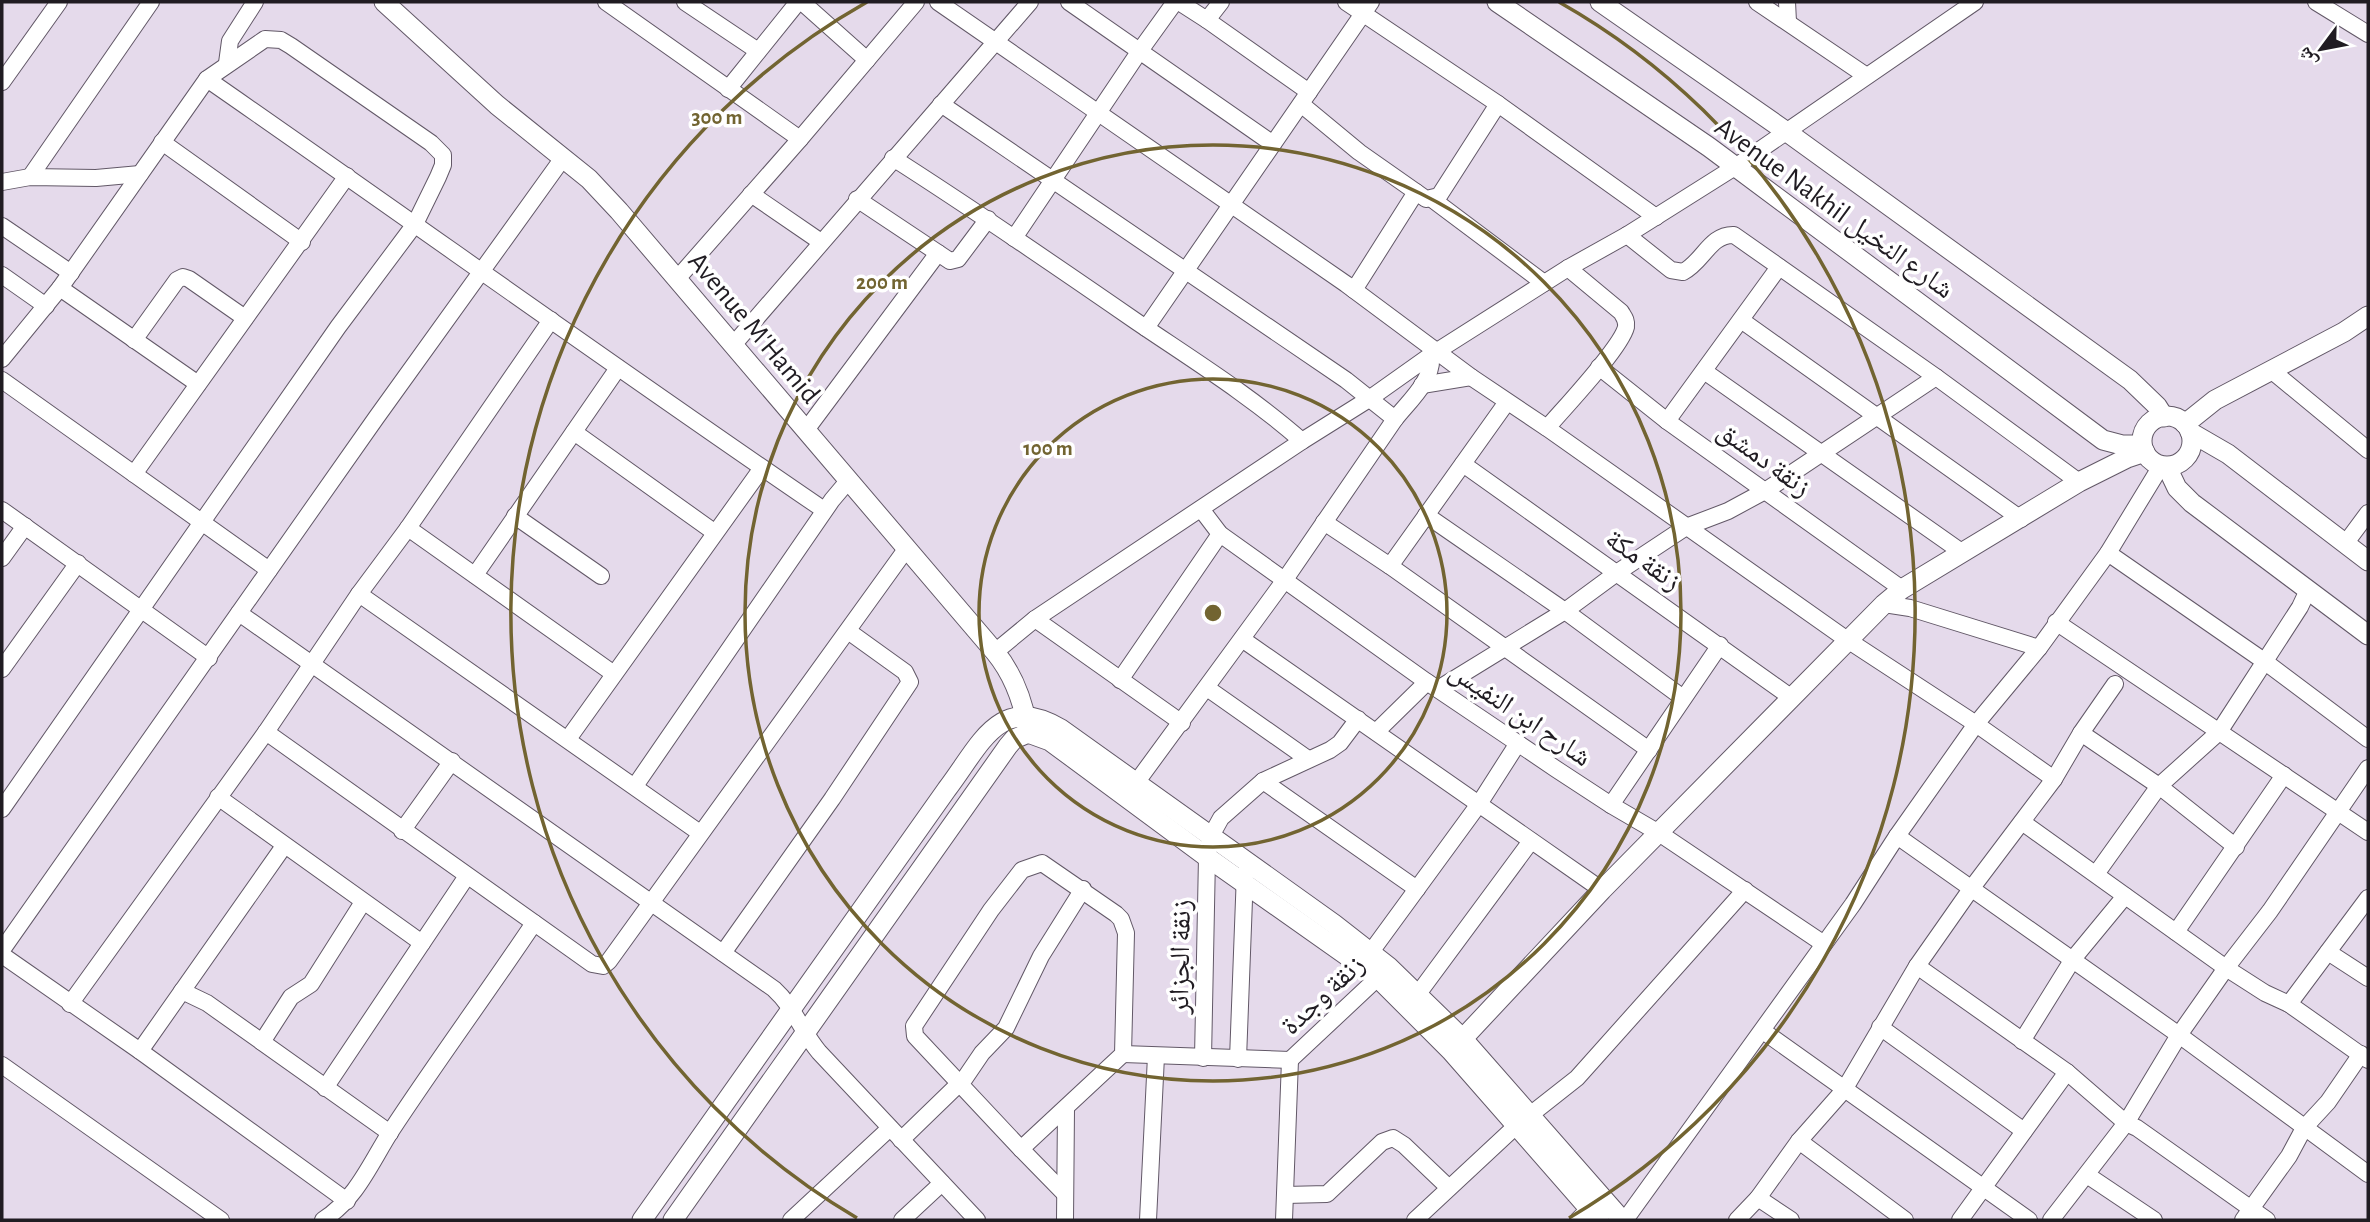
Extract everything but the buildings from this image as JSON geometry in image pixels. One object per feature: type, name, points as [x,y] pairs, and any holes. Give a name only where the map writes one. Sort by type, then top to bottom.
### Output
[{"type":"street","points":[[30,177],[151,2]]},
{"type":"street","points":[[227,63],[230,41],[255,2]]},
{"type":"street","points":[[606,2],[800,139]]},
{"type":"street","points":[[685,2],[758,51]]},
{"type":"street","points":[[728,89],[800,2],[867,61]]},
{"type":"street","points":[[677,279],[916,2]]},
{"type":"street","points":[[938,2],[1354,290],[1435,353],[1547,428],[1846,639],[2054,779]]},
{"type":"street","points":[[734,344],[1030,2]]},
{"type":"street","points":[[1069,2],[1273,144]]},
{"type":"street","points":[[1014,238],[1139,52],[1177,2],[1208,20],[1305,98],[1359,152],[1426,199],[1439,196],[1498,104]]},
{"type":"street","points":[[1208,20],[1221,2]]},
{"type":"street","points":[[1346,2],[1367,7],[1656,217]]},
{"type":"street","name":"Avenue Nakhil شارع النخيل","points":[[1497,2],[1735,167],[2110,443]]},
{"type":"street","name":"Avenue Nakhil شارع النخيل","points":[[1600,2],[1787,132],[2130,380],[2164,417]]},
{"type":"street","points":[[1757,2],[1865,75]]},
{"type":"street","points":[[1787,2],[1788,22]]},
{"type":"street","points":[[995,652],[1035,619],[1302,441],[1369,400],[1435,353],[1544,283],[1735,167],[1865,75],[1975,2]]},
{"type":"street","points":[[2316,2],[2365,27]]},
{"type":"street","name":"Avenue M'Hamid","points":[[388,3],[497,105],[589,179],[619,211],[995,652],[1012,677],[1026,724]]},
{"type":"street","points":[[3,76],[50,5]]},
{"type":"street","points":[[1146,328],[1367,7]]},
{"type":"street","points":[[2,359],[71,273],[207,79],[265,39],[281,40],[431,143],[443,155],[443,165],[415,224],[338,327],[2,809]]},
{"type":"street","points":[[207,79],[824,510]]},
{"type":"street","points":[[941,104],[1346,380],[1395,419]]},
{"type":"street","points":[[162,142],[302,242]]},
{"type":"street","points":[[2,950],[562,158]]},
{"type":"street","points":[[893,158],[988,219],[1146,328],[1278,420],[1302,441]]},
{"type":"street","points":[[2,182],[30,177],[96,178],[140,174]]},
{"type":"street","points":[[134,474],[347,176]]},
{"type":"street","points":[[1354,290],[1416,192]]},
{"type":"street","points":[[751,194],[821,242]]},
{"type":"street","points":[[858,199],[950,261],[958,259],[988,219]]},
{"type":"street","points":[[1432,199],[1544,283]]},
{"type":"street","points":[[2,226],[71,273]]},
{"type":"street","points":[[1627,235],[1671,270],[1683,272],[1692,268],[1713,242],[1724,235],[1734,235],[1936,377],[2079,482]]},
{"type":"street","points":[[806,430],[938,253]]},
{"type":"street","points":[[1667,421],[1779,267]]},
{"type":"street","points":[[1547,428],[1599,368],[1626,329],[1626,321],[1621,312],[1568,268]]},
{"type":"street","points":[[2,275],[46,306]]},
{"type":"street","points":[[134,340],[177,280],[183,277],[245,318]]},
{"type":"street","points":[[60,288],[198,384]]},
{"type":"street","points":[[2187,428],[2215,400],[2344,332],[2368,316]]},
{"type":"street","points":[[70,1004],[313,664],[551,320]]},
{"type":"street","points":[[1741,320],[2021,519]]},
{"type":"street","points":[[1136,783],[1182,723],[1395,419],[1422,385],[1430,371],[1435,353]]},
{"type":"street","points":[[475,575],[618,368]]},
{"type":"street","name":"زنقة دمشق","points":[[1599,368],[1667,421],[1902,589]]},
{"type":"street","points":[[2271,370],[2368,450]]},
{"type":"street","points":[[1704,372],[1963,553]]},
{"type":"street","points":[[1422,385],[1471,377]]},
{"type":"street","points":[[1376,732],[1433,685],[1506,648],[1566,611],[1618,572],[1686,527],[1728,511],[1765,491],[1936,377]]},
{"type":"street","points":[[2,380],[269,570]]},
{"type":"street","points":[[1390,566],[1507,402]]},
{"type":"street","points":[[2187,428],[2192,443],[2189,453],[2177,465],[2164,466],[2151,461],[2144,449],[2147,426],[2156,419],[2175,418],[2228,454],[2368,561]]},
{"type":"street","points":[[574,432],[714,532]]},
{"type":"street","points":[[2110,443],[2144,449]]},
{"type":"street","points":[[2110,443],[2118,454],[2116,464]]},
{"type":"street","points":[[1457,1045],[1602,890],[1792,698],[1846,639],[1884,604],[1902,589],[2079,482],[2144,449]]},
{"type":"street","name":"زنقة مكة","points":[[1463,464],[1792,698]]},
{"type":"street","points":[[673,1220],[1008,746],[1026,724],[1045,719],[1211,836],[1367,958],[1414,1000],[1523,1121],[1624,1220],[1763,1031],[1976,724],[2039,648],[2108,553],[2164,466]]},
{"type":"street","points":[[2164,466],[2177,488],[2192,503],[2368,635]]},
{"type":"street","points":[[568,739],[762,468]]},
{"type":"street","points":[[635,786],[824,510],[848,481]]},
{"type":"street","name":"شارح ابن النفيس","points":[[1201,509],[1220,534],[1284,581],[1518,743],[1611,805],[1659,833],[1824,944]]},
{"type":"street","points":[[2,510],[209,658]]},
{"type":"street","points":[[2345,544],[2368,513]]},
{"type":"street","points":[[1426,515],[1566,611],[1683,698]]},
{"type":"street","points":[[515,516],[601,576]]},
{"type":"street","points":[[1324,522],[1649,750]]},
{"type":"street","points":[[2,558],[25,526]]},
{"type":"street","points":[[408,528],[614,674]]},
{"type":"street","points":[[1120,680],[1220,534]]},
{"type":"street","points":[[265,732],[592,964],[603,965],[907,548]]},
{"type":"street","points":[[2108,553],[2264,661],[2368,738]]},
{"type":"street","points":[[2,669],[7,651],[78,563]]},
{"type":"street","points":[[2096,874],[2159,786],[2220,732],[2300,607],[2308,590]]},
{"type":"street","points":[[359,594],[701,832]]},
{"type":"street","points":[[1884,604],[1910,608],[2039,648]]},
{"type":"street","points":[[239,613],[774,989],[792,1009],[819,1052],[976,1220]]},
{"type":"street","points":[[1035,619],[1182,723]]},
{"type":"street","points":[[2056,622],[2368,831]]},
{"type":"street","points":[[723,953],[832,799],[910,682],[905,672],[848,631]]},
{"type":"street","points":[[1242,639],[1602,890]]},
{"type":"street","points":[[1611,805],[1720,645]]},
{"type":"street","points":[[1737,1220],[1758,1198],[1800,1141],[1844,1090],[1917,966],[2054,779],[2081,733],[2115,684]]},
{"type":"street","points":[[1207,688],[1308,759]]},
{"type":"street","points":[[642,1220],[994,727],[1007,719],[1026,724],[1243,882],[1367,958]]},
{"type":"street","points":[[1211,836],[1221,818],[1263,781],[1330,750],[1340,743],[1358,719]]},
{"type":"street","points":[[2081,733],[2159,786],[2236,847]]},
{"type":"street","points":[[1367,958],[1479,804],[1518,743]]},
{"type":"street","points":[[402,831],[452,761]]},
{"type":"street","points":[[2051,1220],[2126,1123],[2179,1035],[2270,911],[2368,768]]},
{"type":"street","points":[[2176,932],[2284,775]]},
{"type":"street","points":[[1263,781],[1416,889]]},
{"type":"street","points":[[218,797],[422,943]]},
{"type":"street","points":[[2022,822],[2226,968],[2265,993],[2289,1004],[2365,1057],[2304,1128],[2289,1156],[2247,1215]]},
{"type":"street","name":"زنقة الجزائر","points":[[1203,1058],[1207,857],[1211,836]]},
{"type":"street","points":[[1897,836],[2179,1035],[2368,1174]]},
{"type":"street","points":[[1414,1000],[1531,841]]},
{"type":"street","points":[[140,1051],[285,846]]},
{"type":"street","points":[[1238,1059],[1243,882],[1246,862]]},
{"type":"street","points":[[1021,1149],[1123,1054],[1124,924],[1116,914],[1048,865],[1035,864],[1022,870],[991,910],[915,1023],[913,1031],[959,1084],[1021,1149],[1065,1194]]},
{"type":"street","points":[[325,1088],[467,876]]},
{"type":"street","points":[[791,1220],[959,1084],[982,1053],[1006,1028],[1041,956],[1083,889]]},
{"type":"street","points":[[1415,1220],[1448,1187],[1577,1077],[1745,890]]},
{"type":"street","points":[[2022,1041],[2073,959],[2126,896]]},
{"type":"street","points":[[2289,1004],[2368,898]]},
{"type":"street","points":[[262,1042],[291,997],[311,984],[363,902]]},
{"type":"street","points":[[323,1220],[347,1201],[359,1186],[390,1133],[534,923]]},
{"type":"street","points":[[2328,952],[2368,978]]},
{"type":"street","points":[[2,955],[347,1201]]},
{"type":"street","points":[[1917,966],[2067,1072],[2126,1123],[2137,1128],[2247,1215],[2267,1220]]},
{"type":"street","name":"زنقة وجدة","points":[[1290,1060],[1383,972]]},
{"type":"street","points":[[182,991],[207,1003],[390,1133]]},
{"type":"street","points":[[1880,1027],[2024,1131]]},
{"type":"street","points":[[1763,1031],[2029,1220]]},
{"type":"street","points":[[1123,1054],[1290,1060],[1284,1220]]},
{"type":"street","points":[[1148,1220],[1156,1056]]},
{"type":"street","points":[[2,1065],[221,1220]]},
{"type":"street","points":[[1960,1220],[2067,1072]]},
{"type":"street","points":[[1065,1220],[1066,1109]]},
{"type":"street","points":[[1523,1121],[1588,1217]]},
{"type":"street","points":[[1285,1195],[1327,1194],[1382,1142],[1393,1138],[1404,1144],[1448,1187]]},
{"type":"street","points":[[1800,1141],[1905,1220]]},
{"type":"street","points":[[2087,1175],[2143,1217]]},
{"type":"street","points":[[902,1220],[942,1183]]},
{"type":"street","points":[[1758,1198],[1791,1220]]}]
